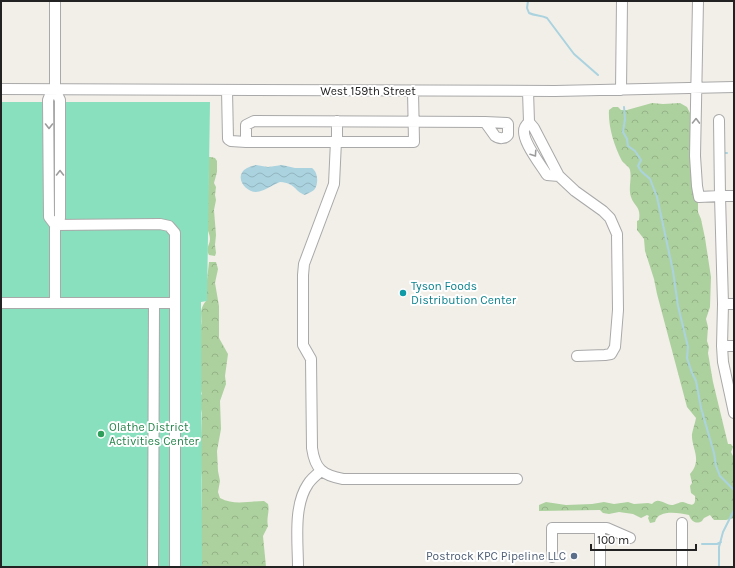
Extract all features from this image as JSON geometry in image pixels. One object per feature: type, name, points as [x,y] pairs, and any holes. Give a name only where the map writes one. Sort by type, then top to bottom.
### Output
[{"type":"street","points":[[54,303],[55,225],[60,218],[60,100],[55,90],[55,1]]},
{"type":"street","points":[[621,90],[622,1]]},
{"type":"street","points":[[698,1],[695,156],[699,197],[734,196]]},
{"type":"street","name":"West 159th Street","points":[[1,89],[528,91],[734,87]]},
{"type":"street","points":[[55,90],[50,95],[48,100],[49,218],[55,225],[160,224],[169,226],[175,233],[174,567]]},
{"type":"street","points":[[228,90],[228,139],[231,142],[414,142],[413,91]]},
{"type":"street","points":[[528,91],[529,122],[525,126],[524,132],[528,146],[547,175],[559,176],[575,191],[604,211],[610,218],[617,234],[618,310],[615,347],[610,354],[604,356],[577,356]]},
{"type":"street","points":[[719,120],[723,304],[722,346],[723,362],[734,413]]},
{"type":"street","points":[[246,142],[246,125],[254,121],[484,122]]},
{"type":"street","points":[[337,121],[334,184],[304,264],[303,275],[303,345],[311,359],[312,448],[316,465],[321,471],[331,477],[343,479],[517,479]]},
{"type":"street","points":[[49,198],[60,198]]},
{"type":"street","points":[[1,303],[175,303]]},
{"type":"street","points":[[153,567],[154,303]]},
{"type":"street","points":[[723,304],[734,304]]},
{"type":"street","points":[[722,346],[734,346]]},
{"type":"street","points":[[298,567],[298,511],[300,501],[308,484],[321,471]]},
{"type":"street","points":[[682,523],[682,567]]},
{"type":"street","points":[[552,557],[552,528],[607,528],[630,538]]},
{"type":"street","points":[[600,528],[600,567]]},
{"type":"green space","name":"Olathe District Activities Center","points":[[1,102],[210,102],[207,301],[201,302],[202,567],[1,567]]},
{"type":"green space","points":[[652,103],[680,103],[687,107],[690,113],[690,168],[692,175],[692,186],[698,199],[698,212],[705,238],[711,277],[710,307],[706,319],[708,327],[708,353],[713,382],[728,444],[731,444],[733,447],[731,452],[734,458],[734,518],[726,520],[714,520],[710,515],[700,522],[696,522],[692,521],[689,515],[669,513],[660,515],[655,522],[650,523],[648,518],[649,516],[647,515],[641,518],[633,514],[619,512],[609,514],[603,513],[600,510],[539,511],[539,505],[546,502],[566,505],[604,502],[614,504],[628,502],[634,504],[652,504],[657,501],[670,505],[682,502],[692,505],[695,503],[695,496],[691,493],[690,486],[692,483],[690,474],[696,463],[696,454],[692,434],[696,418],[687,407],[654,279],[645,251],[644,239],[637,230],[639,212],[630,194],[630,170],[619,155],[609,123],[609,110],[613,107],[618,107],[621,110],[627,110]]},
{"type":"green space","points":[[209,157],[215,158],[217,161],[217,172],[214,183],[216,187],[214,210],[216,235],[215,256],[209,255],[207,250],[210,241],[207,228]]},
{"type":"green space","points":[[209,262],[216,262],[218,269],[215,283],[219,306],[219,338],[228,354],[225,376],[226,384],[220,401],[221,429],[217,451],[220,481],[218,492],[220,498],[231,502],[264,501],[268,504],[268,526],[263,536],[266,567],[201,567],[200,510],[202,506],[202,478],[200,464],[202,413],[199,402],[202,394],[200,388],[200,330],[201,312],[206,301]]},
{"type":"water","points":[[256,165],[268,167],[282,165],[295,168],[312,168],[317,175],[317,185],[314,190],[305,195],[292,185],[280,182],[256,192],[252,191],[245,187],[241,181],[241,177],[244,170],[248,167]]},
{"type":"waterway","points":[[528,1],[527,8],[529,13],[547,18],[574,54],[598,75]]},
{"type":"waterway","points":[[624,107],[625,119],[623,132],[627,139],[628,146],[635,151],[641,160],[638,166],[650,179],[657,197],[673,271],[678,306],[688,347],[687,358],[696,381],[701,408],[714,453],[716,466],[720,476],[734,490]]},
{"type":"waterway","points":[[719,567],[719,547],[723,532],[734,510]]},
{"type":"waterway","points":[[702,544],[717,544],[721,542]]},
{"type":"place","name":"Tyson Foods Distribution Center","points":[[403,293]]},
{"type":"place","name":"Olathe District Activities Center","points":[[101,434]]},
{"type":"place","name":"Postrock KPC Pipeline LLC","points":[[574,556]]}]
